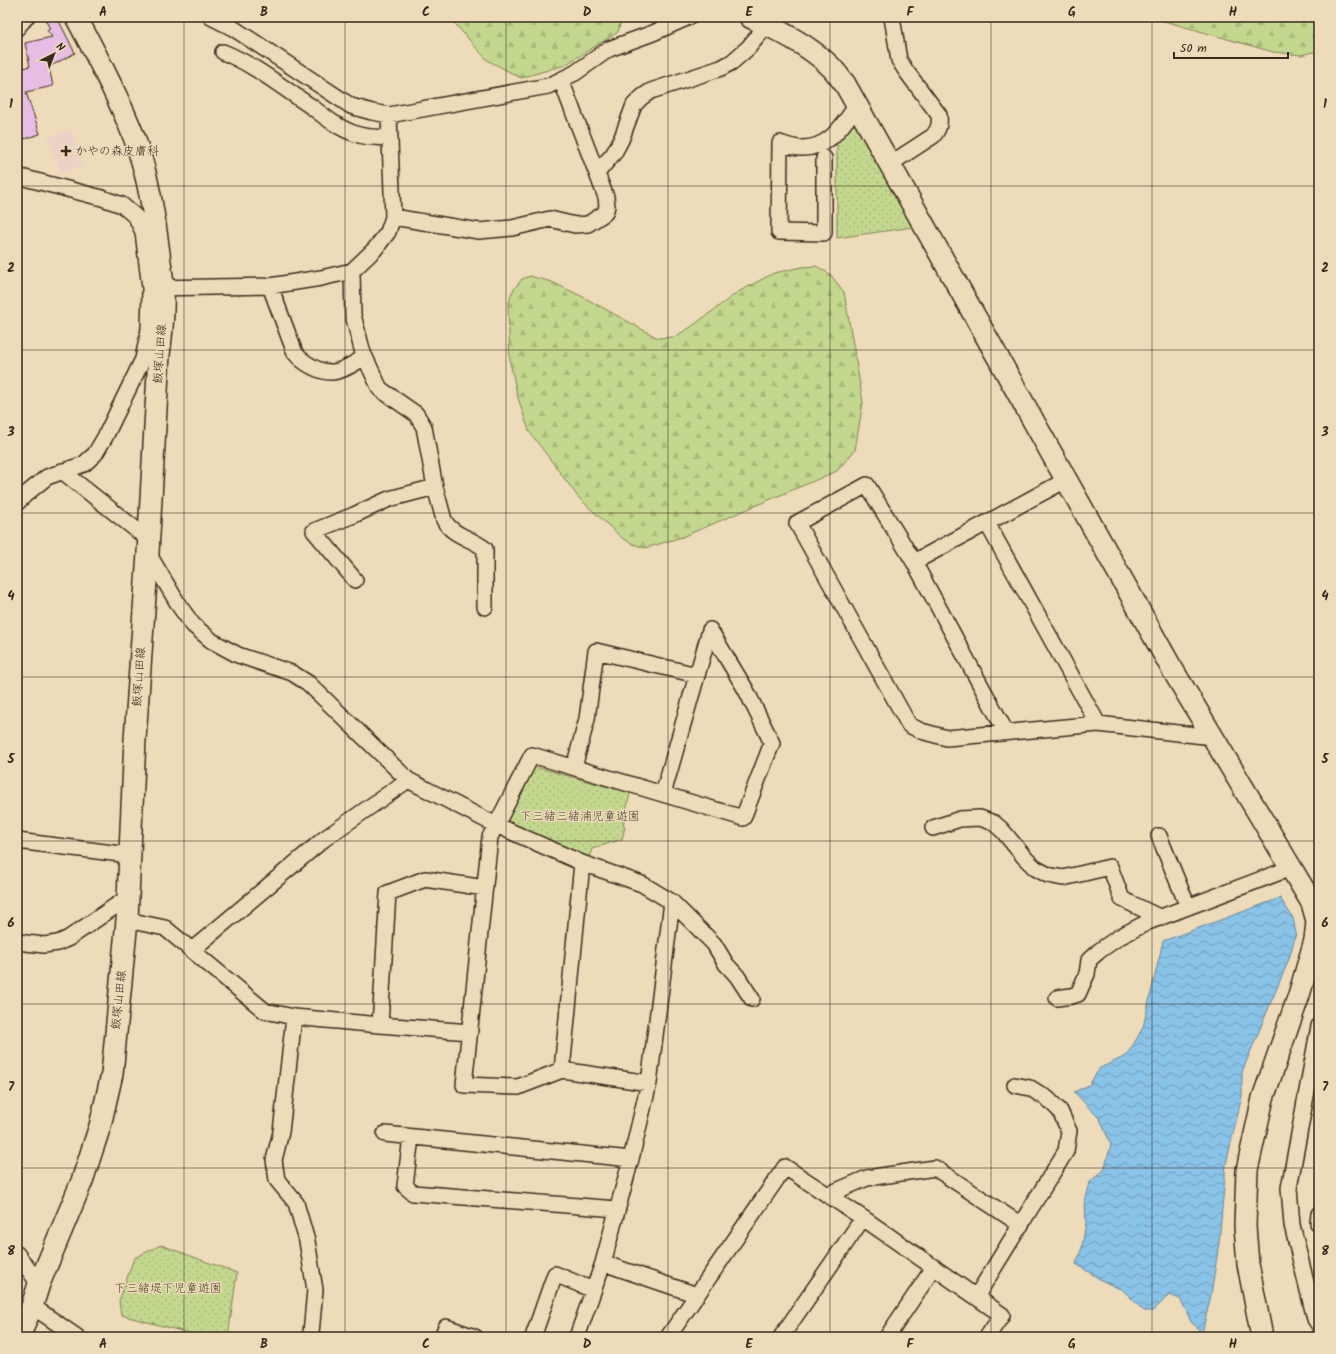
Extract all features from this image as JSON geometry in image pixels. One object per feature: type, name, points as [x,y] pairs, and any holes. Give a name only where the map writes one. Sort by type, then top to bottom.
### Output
[{"type":"street","points":[[17,28],[26,17]]},
{"type":"street","name":"飯塚山田線","points":[[19,1337],[32,1306],[39,1284],[82,1181],[100,1126],[112,1074],[127,920],[135,739],[162,325],[156,288],[156,223],[146,176],[134,139],[123,112],[76,17]]},
{"type":"street","points":[[211,17],[230,22],[351,106],[389,115],[548,86],[575,73],[610,49],[653,33],[689,17]]},
{"type":"street","points":[[890,164],[932,136],[938,130],[940,123],[939,115],[899,60],[892,17]]},
{"type":"street","points":[[597,173],[614,153],[621,140],[634,105],[642,97],[651,91],[721,68],[732,62],[748,48],[759,21],[811,51],[831,67],[845,84],[857,105],[1171,667],[1291,868],[1315,905],[1315,940],[1299,995],[1263,1098],[1247,1170],[1245,1226],[1248,1264],[1262,1337]]},
{"type":"street","points":[[223,52],[246,63],[267,76],[334,124],[359,135],[390,138]]},
{"type":"street","points":[[393,217],[479,231],[512,228],[550,219],[575,226],[588,224],[605,213],[608,206],[606,197],[561,80]]},
{"type":"street","points":[[824,158],[824,233],[779,232],[780,143],[800,148],[819,146],[832,138],[857,105]]},
{"type":"street","points":[[156,288],[270,286],[321,278],[352,271],[375,249],[388,232],[393,217],[389,115]]},
{"type":"street","points":[[17,176],[102,198],[122,205],[136,217],[144,232],[156,288],[143,359],[105,437],[95,454],[84,464],[47,477],[17,503]]},
{"type":"street","points":[[352,271],[353,315],[365,357],[380,389],[416,414],[424,427],[435,487],[446,525],[456,533],[479,544],[484,549],[485,606]]},
{"type":"street","points":[[270,286],[295,353],[299,358],[321,370],[333,372],[343,369],[365,357]]},
{"type":"street","points":[[62,471],[148,546],[180,607],[193,625],[212,641],[238,655],[292,673],[308,682],[408,780],[496,825],[582,863],[642,884],[672,902],[714,944],[726,964],[737,976],[752,999]]},
{"type":"street","points":[[914,562],[1066,480]]},
{"type":"street","points":[[1006,732],[914,562],[866,484],[797,524],[909,725],[921,731],[947,738],[1098,724],[1213,737]]},
{"type":"street","points":[[355,580],[314,532],[389,499],[435,487]]},
{"type":"street","points":[[987,523],[1098,724]]},
{"type":"street","points":[[649,1082],[562,1070],[518,1087],[464,1085],[490,837],[532,755],[743,818],[772,743],[746,690],[710,630],[663,794]]},
{"type":"street","points":[[574,767],[587,719],[596,651],[697,675]]},
{"type":"street","points":[[192,950],[324,839],[408,780]]},
{"type":"street","points":[[933,828],[960,819],[980,818],[994,823],[1035,868],[1048,875],[1064,878],[1110,867],[1122,899],[1161,918]]},
{"type":"street","points":[[1159,836],[1188,907]]},
{"type":"street","points":[[17,841],[129,854]]},
{"type":"street","points":[[562,1070],[582,863]]},
{"type":"street","points":[[1057,998],[1078,994],[1087,974],[1089,960],[1098,951],[1119,937],[1188,907],[1291,868]]},
{"type":"street","points":[[380,1025],[388,893],[425,878],[485,888]]},
{"type":"street","points":[[17,942],[44,945],[58,943],[69,938],[127,898]]},
{"type":"street","points":[[577,1337],[603,1263],[631,1159],[649,1082],[672,902]]},
{"type":"street","points":[[127,920],[165,928],[265,1011],[294,1017],[470,1032]]},
{"type":"street","points":[[294,1017],[281,1132],[274,1160],[277,1180],[296,1203],[307,1241],[315,1290],[311,1333],[309,1337]]},
{"type":"street","points":[[1319,1026],[1289,1188],[1292,1225],[1315,1319],[1319,1325]]},
{"type":"street","points":[[976,1297],[1066,1152],[1069,1131],[1060,1111],[1048,1099],[1030,1088],[1015,1085]]},
{"type":"street","points":[[385,1134],[631,1159]]},
{"type":"street","points":[[411,1137],[405,1186],[413,1193],[617,1209]]},
{"type":"street","points":[[668,1337],[785,1167],[863,1218],[1002,1314],[987,1337]]},
{"type":"street","points":[[827,1195],[867,1178],[935,1168],[1021,1225]]},
{"type":"street","points":[[1319,1214],[1319,1224]]},
{"type":"street","points":[[781,1337],[863,1218]]},
{"type":"street","points":[[17,1254],[39,1284]]},
{"type":"street","points":[[603,1263],[697,1295]]},
{"type":"street","points":[[887,1337],[934,1267]]},
{"type":"street","points":[[533,1337],[555,1274],[593,1290]]},
{"type":"street","points":[[32,1306],[77,1337]]},
{"type":"street","points":[[442,1337],[446,1327],[475,1337]]},
{"type":"shaded area","name":"かやの森皮膚科","points":[[71,129],[83,165],[61,173],[48,137]]},
{"type":"green space","points":[[449,17],[622,17],[618,32],[565,65],[521,78],[487,60]]},
{"type":"green space","points":[[1150,17],[1319,17],[1319,49],[1317,51],[1301,55],[1273,52]]},
{"type":"green space","points":[[855,122],[913,227],[837,238],[837,142]]},
{"type":"green space","points":[[816,266],[830,274],[844,292],[863,402],[855,450],[837,471],[682,537],[646,548],[633,544],[622,538],[579,498],[529,431],[518,398],[510,362],[508,306],[512,292],[522,279],[530,276],[552,282],[583,297],[658,338],[674,337],[691,327],[738,292],[774,273],[802,267]]},
{"type":"green space","name":"下三緒三緒浦児童遊園","points":[[532,766],[630,793],[623,826],[625,827],[622,839],[592,849],[589,857],[510,826],[505,817]]},
{"type":"green space","name":"下三緒堤下児童遊園","points":[[161,1245],[237,1273],[228,1337],[204,1337],[121,1315],[119,1301],[134,1258]]},
{"type":"water","points":[[1280,898],[1293,918],[1296,933],[1289,959],[1242,1072],[1242,1096],[1226,1164],[1219,1243],[1211,1295],[1202,1333],[1191,1322],[1180,1299],[1169,1295],[1153,1311],[1144,1311],[1124,1291],[1103,1281],[1076,1264],[1082,1247],[1086,1222],[1085,1202],[1090,1182],[1104,1170],[1111,1145],[1100,1119],[1074,1092],[1089,1085],[1100,1068],[1126,1056],[1136,1040],[1143,1027],[1163,941]]},
{"type":"building","points":[[44,17],[57,17],[75,53],[49,67],[53,86],[26,92],[40,134],[21,140],[17,129],[17,70],[30,66],[25,43],[52,37],[47,30],[50,29]]},
{"type":"waterway","points":[[29,25],[35,17]]},
{"type":"place","name":"かやの森皮膚科","points":[[66,151]]}]
